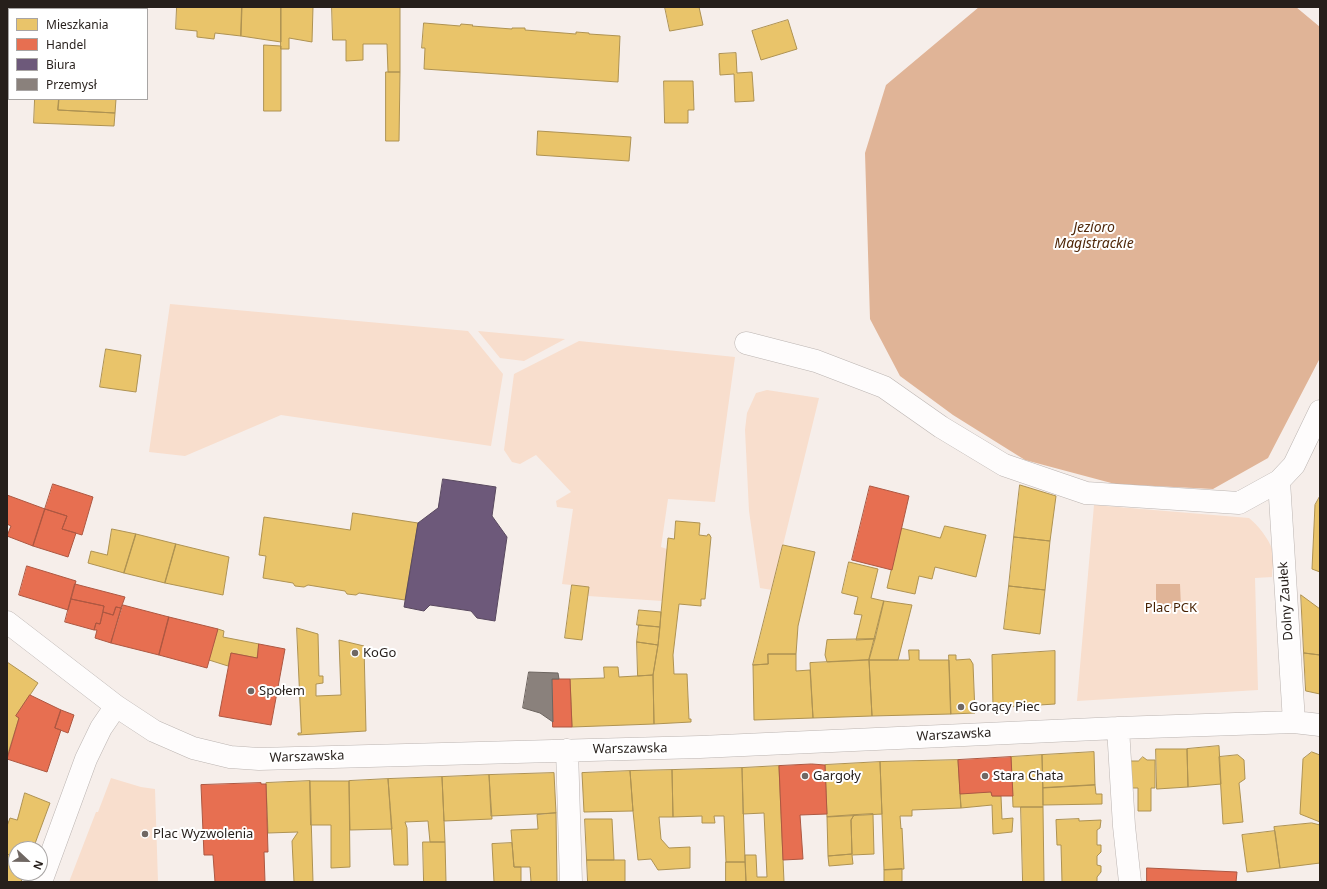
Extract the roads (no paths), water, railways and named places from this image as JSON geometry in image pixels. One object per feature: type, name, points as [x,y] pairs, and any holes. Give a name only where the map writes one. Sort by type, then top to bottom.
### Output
[{"type":"street","points":[[746,343],[816,361],[884,387],[941,427],[1004,465],[1086,493],[1239,503],[1279,481],[1294,465],[1320,411]]},
{"type":"street","name":"Dolny Zaułek","points":[[1279,481],[1294,722]]},
{"type":"street","name":"Warszawska","points":[[7,622],[116,706],[154,731],[192,748],[230,757],[259,759],[708,747],[1118,728],[1294,722],[1320,725]]},
{"type":"street","points":[[41,882],[86,759],[101,728],[116,706]]},
{"type":"street","points":[[1118,728],[1124,826],[1130,882]]},
{"type":"street","points":[[566,750],[571,882]]},
{"type":"water","name":"Jezioro Magistrackie","points":[[979,7],[1296,7],[1320,27],[1320,358],[1268,458],[1213,489],[1115,484],[1025,460],[953,415],[900,376],[870,319],[865,153],[886,85]]},
{"type":"water","points":[[1156,584],[1180,584],[1181,608],[1156,608]]},
{"type":"place","name":"KoGo","points":[[355,653]]},
{"type":"place","name":"Społem","points":[[251,691]]},
{"type":"place","name":"Gorący Piec","points":[[961,707]]},
{"type":"place","name":"Gargoły","points":[[805,776]]},
{"type":"place","name":"Stara Chata","points":[[985,776]]},
{"type":"place","name":"Plac Wyzwolenia","points":[[145,834]]},
{"type":"park label","name":"Plac PCK","points":[[1171,608]]}]
